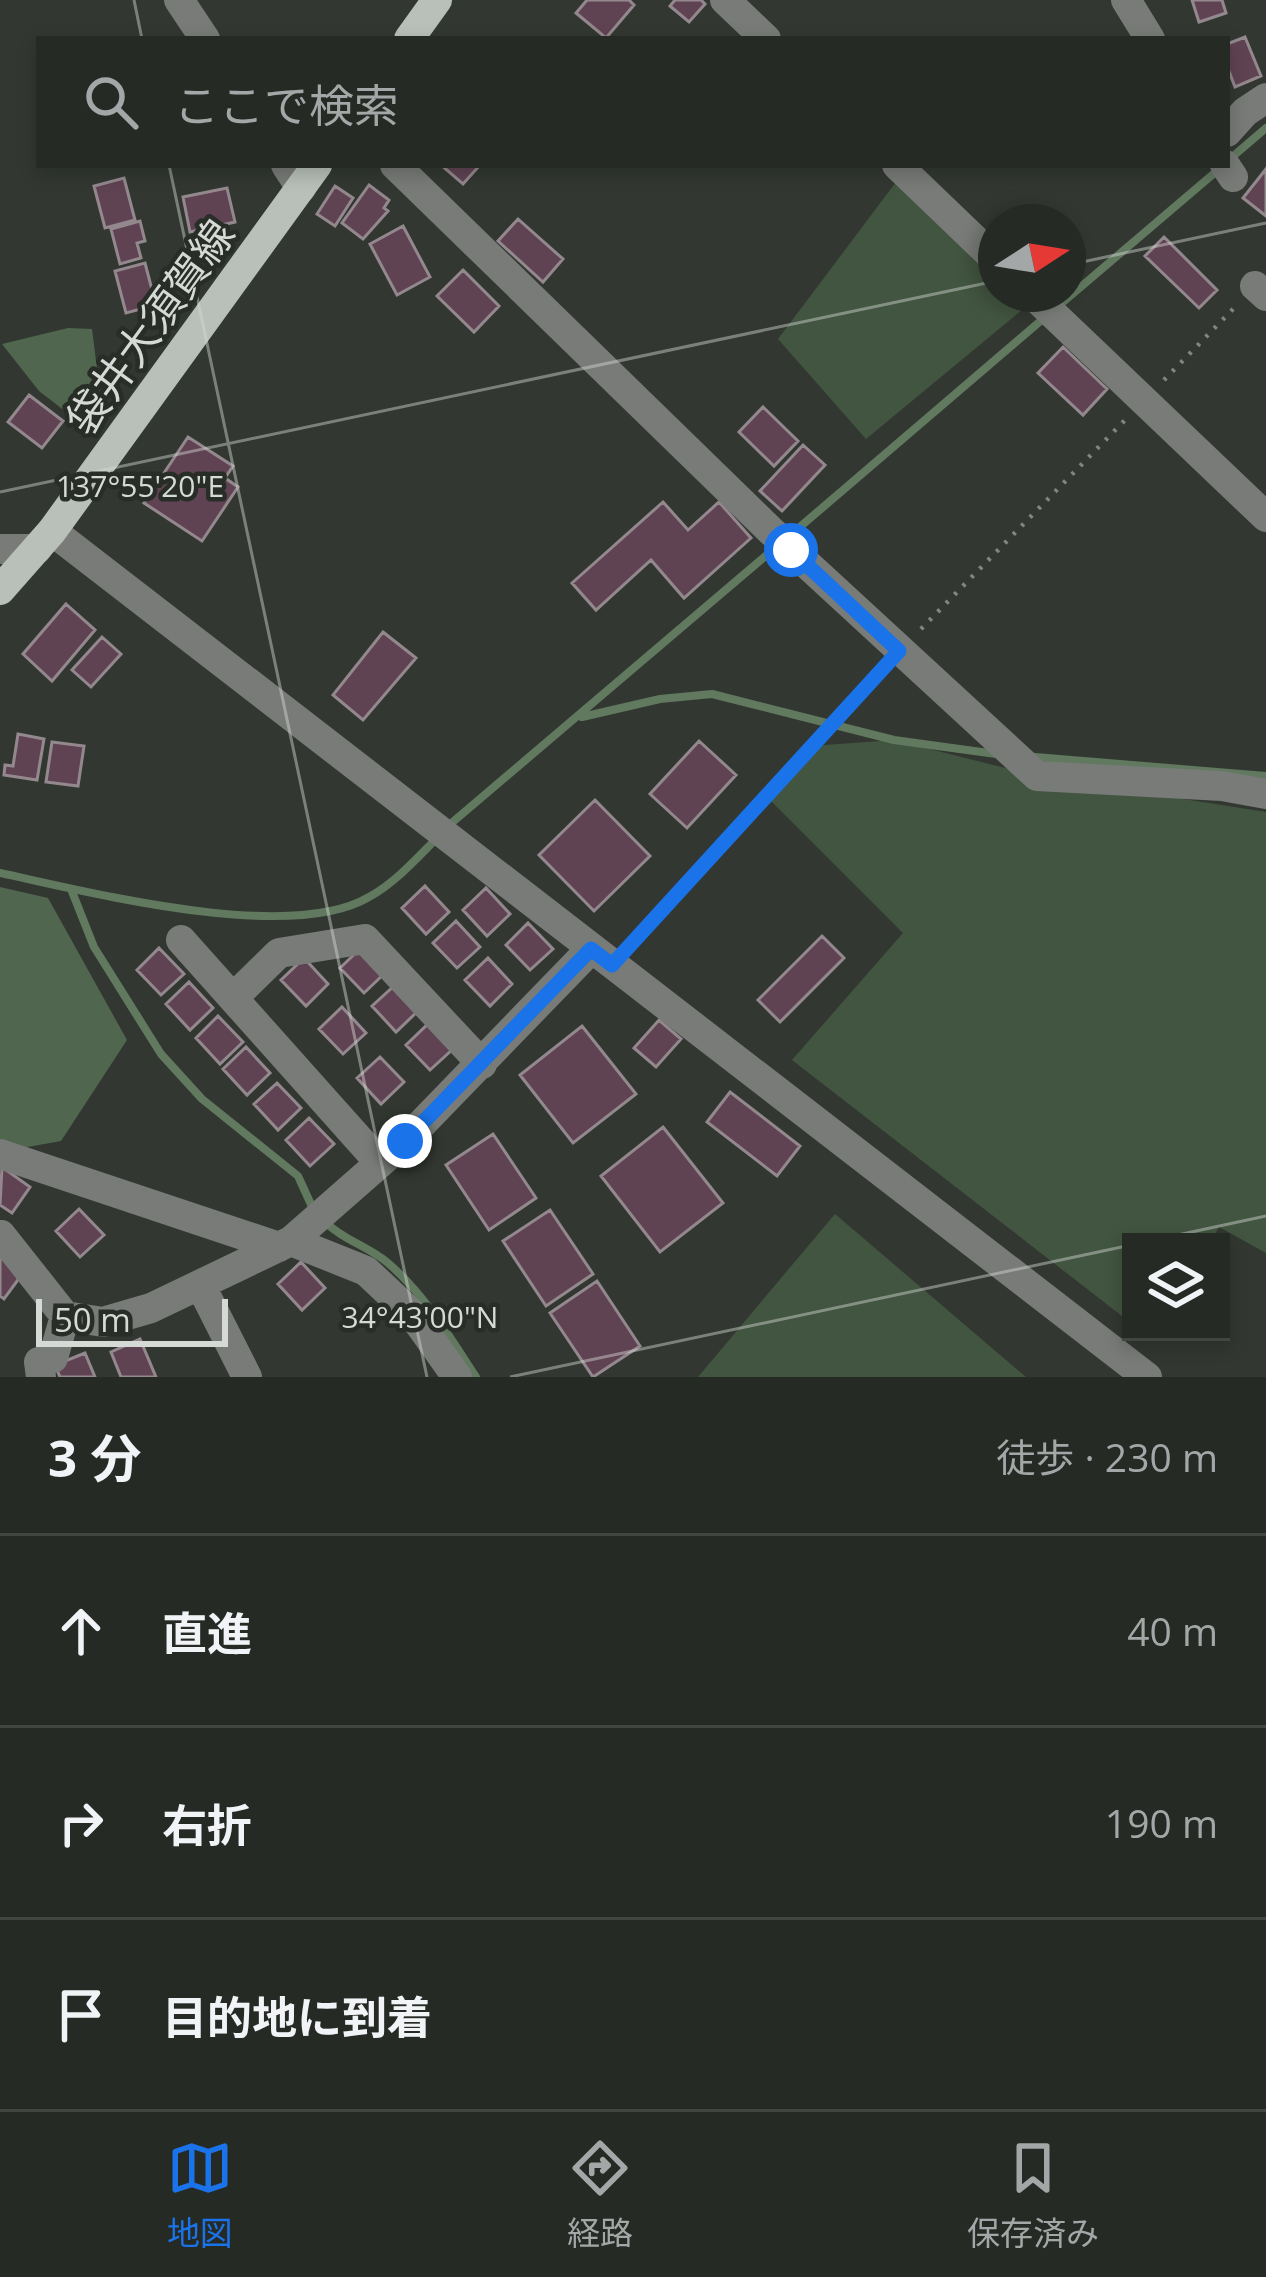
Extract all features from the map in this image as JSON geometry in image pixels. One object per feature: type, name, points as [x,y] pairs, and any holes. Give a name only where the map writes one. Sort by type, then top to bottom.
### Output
[{"type":"main road","points":[[411,36],[437,0]]},
{"type":"main road","name":"袋井大須賀線","points":[[0,590],[44,540],[301,173]]},
{"type":"street","points":[[179,0],[203,36]]},
{"type":"street","points":[[725,0],[763,36]]},
{"type":"street","points":[[1126,0],[1148,36]]},
{"type":"street","points":[[1230,128],[1266,98]]},
{"type":"street","points":[[397,168],[771,531],[1036,776],[1222,786],[1266,794]]},
{"type":"street","points":[[900,168],[978,243]]},
{"type":"street","points":[[1051,312],[1266,517]]},
{"type":"street","points":[[0,548],[44,540],[602,957],[1147,1377]]},
{"type":"street","points":[[233,998],[279,953],[365,939],[482,1064]]},
{"type":"street","points":[[181,940],[380,1163]]},
{"type":"street","points":[[2,1235],[65,1316],[104,1322],[201,1286],[285,1244],[380,1163],[602,957]]},
{"type":"street","points":[[0,1154],[366,1271],[413,1316],[458,1377]]},
{"type":"street","points":[[201,1286],[247,1377]]},
{"type":"street","points":[[40,1377],[39,1362],[53,1358],[65,1316]]},
{"type":"path","points":[[602,957],[1143,401],[1260,291]]},
{"type":"green space","points":[[896,182],[978,258],[978,312],[1020,312],[866,439],[778,339]]},
{"type":"green space","points":[[68,328],[92,329],[100,393],[83,425],[39,391],[2,344]]},
{"type":"green space","points":[[894,740],[1037,776],[1266,812],[1266,1253],[1219,1227],[1215,1233],[1122,1233],[1122,1316],[792,1060],[903,933],[767,797],[812,746]]},
{"type":"green space","points":[[0,887],[48,898],[127,1040],[61,1141],[0,1152]]},
{"type":"green space","points":[[835,1214],[1026,1377],[698,1377]]},
{"type":"building","points":[[587,0],[629,0],[634,5],[608,36],[576,13]]},
{"type":"building","points":[[675,0],[705,4],[689,22],[670,6]]},
{"type":"building","points":[[1192,0],[1222,0],[1226,13],[1199,22]]},
{"type":"building","points":[[1245,37],[1261,76],[1235,87],[1230,43]]},
{"type":"building","points":[[444,168],[477,168],[463,184]]},
{"type":"building","points":[[1266,169],[1266,216],[1243,198]]},
{"type":"building","points":[[124,178],[135,220],[105,228],[94,186]]},
{"type":"building","points":[[369,185],[389,200],[384,208],[388,211],[363,239],[342,223]]},
{"type":"building","points":[[335,186],[353,198],[335,226],[317,214]]},
{"type":"building","points":[[227,188],[235,222],[190,232],[183,197]]},
{"type":"building","points":[[518,219],[563,259],[543,282],[498,241]]},
{"type":"building","points":[[140,221],[145,241],[137,243],[141,258],[120,264],[111,229]]},
{"type":"building","points":[[403,226],[430,277],[397,295],[370,244]]},
{"type":"building","points":[[1164,237],[1217,290],[1199,308],[1145,256]]},
{"type":"building","points":[[145,263],[156,305],[126,313],[115,271]]},
{"type":"building","points":[[463,270],[499,306],[474,332],[437,296]]},
{"type":"building","points":[[1063,347],[1107,389],[1083,415],[1038,373]]},
{"type":"building","points":[[29,395],[63,421],[42,448],[8,422]]},
{"type":"building","points":[[763,407],[798,441],[774,466],[739,432]]},
{"type":"building","points":[[188,437],[233,466],[225,478],[238,487],[202,541],[144,503]]},
{"type":"building","points":[[803,445],[825,465],[782,511],[760,491]]},
{"type":"building","points":[[663,502],[688,530],[719,502],[751,538],[684,598],[651,560],[596,610],[572,583]]},
{"type":"building","points":[[66,604],[95,630],[52,681],[23,654]]},
{"type":"building","points":[[383,632],[416,658],[363,720],[333,695]]},
{"type":"building","points":[[102,637],[121,654],[91,687],[72,670]]},
{"type":"building","points":[[18,734],[44,739],[37,780],[4,775],[5,765],[13,766]]},
{"type":"building","points":[[699,741],[736,775],[687,828],[650,794]]},
{"type":"building","points":[[52,742],[84,746],[78,786],[46,782]]},
{"type":"building","points":[[595,800],[650,856],[594,911],[539,855]]},
{"type":"building","points":[[425,886],[449,912],[426,934],[402,908]]},
{"type":"building","points":[[486,888],[510,914],[487,936],[463,910]]},
{"type":"building","points":[[456,921],[480,947],[457,968],[433,943]]},
{"type":"building","points":[[528,923],[553,949],[530,970],[506,945]]},
{"type":"building","points":[[822,936],[844,958],[780,1022],[758,1000]]},
{"type":"building","points":[[363,946],[387,971],[364,993],[340,968]]},
{"type":"building","points":[[159,948],[184,974],[161,995],[137,970]]},
{"type":"building","points":[[304,958],[328,984],[306,1006],[281,980]]},
{"type":"building","points":[[488,958],[512,984],[490,1006],[465,980]]},
{"type":"building","points":[[189,982],[213,1008],[190,1030],[166,1004]]},
{"type":"building","points":[[395,985],[419,1010],[396,1032],[372,1006]]},
{"type":"building","points":[[342,1007],[366,1033],[343,1054],[319,1029]]},
{"type":"building","points":[[218,1016],[243,1042],[220,1064],[196,1038]]},
{"type":"building","points":[[659,1020],[681,1039],[656,1067],[634,1048]]},
{"type":"building","points":[[429,1023],[453,1049],[430,1070],[406,1045]]},
{"type":"building","points":[[582,1026],[636,1094],[573,1143],[520,1075]]},
{"type":"building","points":[[246,1047],[270,1073],[247,1095],[223,1069]]},
{"type":"building","points":[[380,1057],[404,1082],[381,1104],[357,1078]]},
{"type":"building","points":[[277,1083],[301,1108],[278,1130],[254,1104]]},
{"type":"building","points":[[730,1092],[800,1146],[777,1176],[707,1122]]},
{"type":"building","points":[[309,1118],[334,1144],[310,1166],[286,1140]]},
{"type":"building","points":[[663,1127],[723,1203],[660,1252],[601,1176]]},
{"type":"building","points":[[493,1134],[536,1198],[489,1230],[446,1165]]},
{"type":"building","points":[[2,1167],[30,1187],[12,1213],[0,1205]]},
{"type":"building","points":[[79,1209],[104,1235],[80,1257],[56,1231]]},
{"type":"building","points":[[550,1210],[593,1274],[546,1306],[503,1241]]},
{"type":"building","points":[[0,1257],[23,1273],[4,1299],[0,1296]]},
{"type":"building","points":[[301,1262],[325,1288],[302,1310],[278,1284]]},
{"type":"building","points":[[597,1281],[640,1346],[593,1377],[550,1313]]},
{"type":"building","points":[[140,1339],[156,1377],[121,1377],[111,1352]]},
{"type":"building","points":[[85,1353],[95,1377],[60,1377],[55,1365]]},
{"type":"waterway","points":[[1231,158],[1266,128]]},
{"type":"waterway","points":[[1086,282],[1218,170]]},
{"type":"waterway","points":[[787,538],[1044,318]]},
{"type":"waterway","points":[[448,826],[775,548]]},
{"type":"waterway","points":[[582,717],[660,699],[712,694],[894,740],[996,754]]},
{"type":"waterway","points":[[1035,757],[1266,776]]},
{"type":"waterway","points":[[0,873],[188,910],[291,916],[334,910],[369,897],[438,837]]},
{"type":"waterway","points":[[71,889],[94,947],[161,1054],[202,1099],[298,1176],[314,1211]]},
{"type":"waterway","points":[[324,1221],[401,1275],[476,1377]]},
{"type":"route","points":[[405,1141],[591,949],[612,965],[899,651],[791,550]]}]
